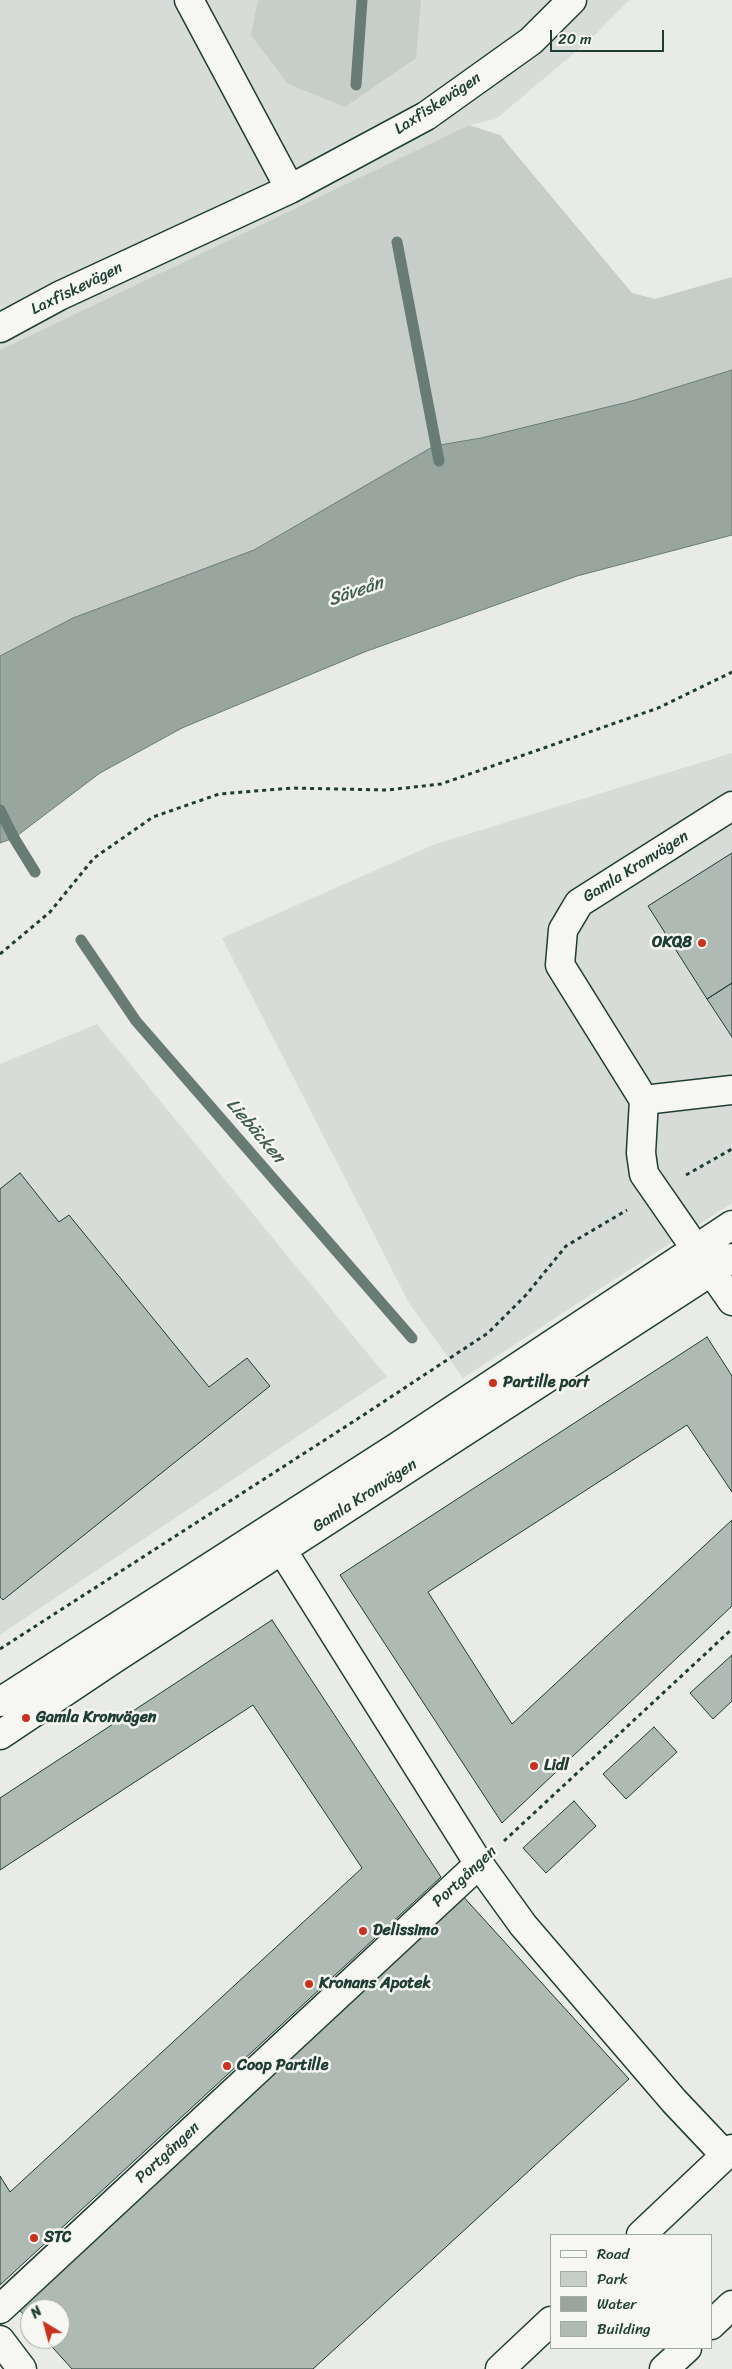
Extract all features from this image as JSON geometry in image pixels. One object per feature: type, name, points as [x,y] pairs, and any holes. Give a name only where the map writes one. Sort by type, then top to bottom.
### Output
[{"type":"main road","points":[[188,0],[290,189]]},
{"type":"main road","name":"Laxfiskevägen","points":[[0,328],[59,296],[290,189],[426,116],[531,41],[572,0]]},
{"type":"main road","name":"Gamla Kronvägen","points":[[644,1100],[560,965],[563,930],[579,903],[732,806]]},
{"type":"main road","points":[[732,1090],[644,1100],[641,1153],[644,1174],[695,1249],[722,1264],[732,1301]]},
{"type":"main road","name":"Gamla Kronvägen","points":[[0,1735],[275,1540],[732,1225]]},
{"type":"main road","name":"Gamla Kronvägen","points":[[0,1702],[275,1540],[722,1264]]},
{"type":"main road","points":[[275,1540],[479,1864],[523,1926],[674,2101],[728,2152],[642,2234]]},
{"type":"main road","name":"Portgången","points":[[0,2310],[479,1864]]},
{"type":"main road","points":[[712,2324],[732,2305]]},
{"type":"main road","points":[[500,2369],[550,2322]]},
{"type":"main road","points":[[0,2340],[22,2369]]},
{"type":"main road","points":[[664,2369],[686,2349]]},
{"type":"path","points":[[0,954],[50,912],[94,858],[152,816],[219,794],[292,788],[387,790],[441,784],[658,708],[732,672]]},
{"type":"path","points":[[0,1649],[488,1333],[526,1295],[566,1246],[658,1193],[706,1162],[732,1149]]},
{"type":"path","name":"Portgången","points":[[479,1864],[732,1629]]},
{"type":"shaded area","points":[[0,0],[629,0],[592,38],[496,119],[469,125],[0,350]]},
{"type":"shaded area","points":[[732,753],[732,1203],[463,1378],[409,1303],[222,938],[435,844]]},
{"type":"shaded area","points":[[97,1024],[387,1377],[0,1635],[0,1064]]},
{"type":"green space","points":[[258,0],[421,0],[416,58],[345,107],[288,84],[251,35]]},
{"type":"green space","points":[[469,125],[500,135],[632,293],[655,299],[732,277],[732,370],[632,401],[481,438],[434,446],[254,550],[73,618],[0,656],[0,350]]},
{"type":"water","name":"Säveån","points":[[732,370],[732,535],[577,576],[367,651],[182,728],[100,773],[14,838],[0,843],[0,656],[73,618],[254,550],[434,446],[481,438],[632,401]]},
{"type":"building","name":"OKQ8","points":[[732,853],[732,983],[707,999],[648,906]]},
{"type":"building","points":[[732,983],[732,1037],[707,999]]},
{"type":"building","points":[[20,1173],[59,1222],[69,1215],[209,1387],[247,1358],[270,1386],[3,1600],[0,1597],[0,1189]]},
{"type":"building","points":[[707,1337],[732,1376],[732,1492],[687,1425],[428,1592],[512,1724],[732,1520],[732,1606],[502,1823],[340,1575]]},
{"type":"building","points":[[272,1620],[441,1877],[0,2285],[0,2176],[10,2192],[362,1868],[253,1705],[0,1870],[0,1798]]},
{"type":"building","points":[[732,1655],[732,1701],[713,1719],[690,1693]]},
{"type":"building","points":[[654,1727],[677,1752],[626,1799],[603,1774]]},
{"type":"building","points":[[574,1801],[596,1826],[546,1873],[523,1848]]},
{"type":"building","points":[[460,1893],[629,2079],[313,2369],[72,2369],[54,2349],[70,2349],[70,2299],[24,2299]]},
{"type":"building","points":[[20,2302],[20,2311],[16,2306]]},
{"type":"waterway","points":[[356,85],[362,0]]},
{"type":"waterway","points":[[397,242],[439,461]]},
{"type":"waterway","name":"Liebäcken","points":[[0,810],[14,838],[35,872]]},
{"type":"waterway","name":"Liebäcken","points":[[81,940],[136,1021],[412,1338]]},
{"type":"place","name":"OKQ8","points":[[702,943]]},
{"type":"place","name":"Partille port","points":[[493,1383]]},
{"type":"place","name":"Gamla Kronvägen","points":[[26,1718]]},
{"type":"place","name":"Lidl","points":[[534,1766]]},
{"type":"place","name":"Delissimo","points":[[363,1931]]},
{"type":"place","name":"Kronans Apotek","points":[[309,1984]]},
{"type":"place","name":"Coop Partille","points":[[227,2066]]},
{"type":"place","name":"STC","points":[[34,2238]]}]
